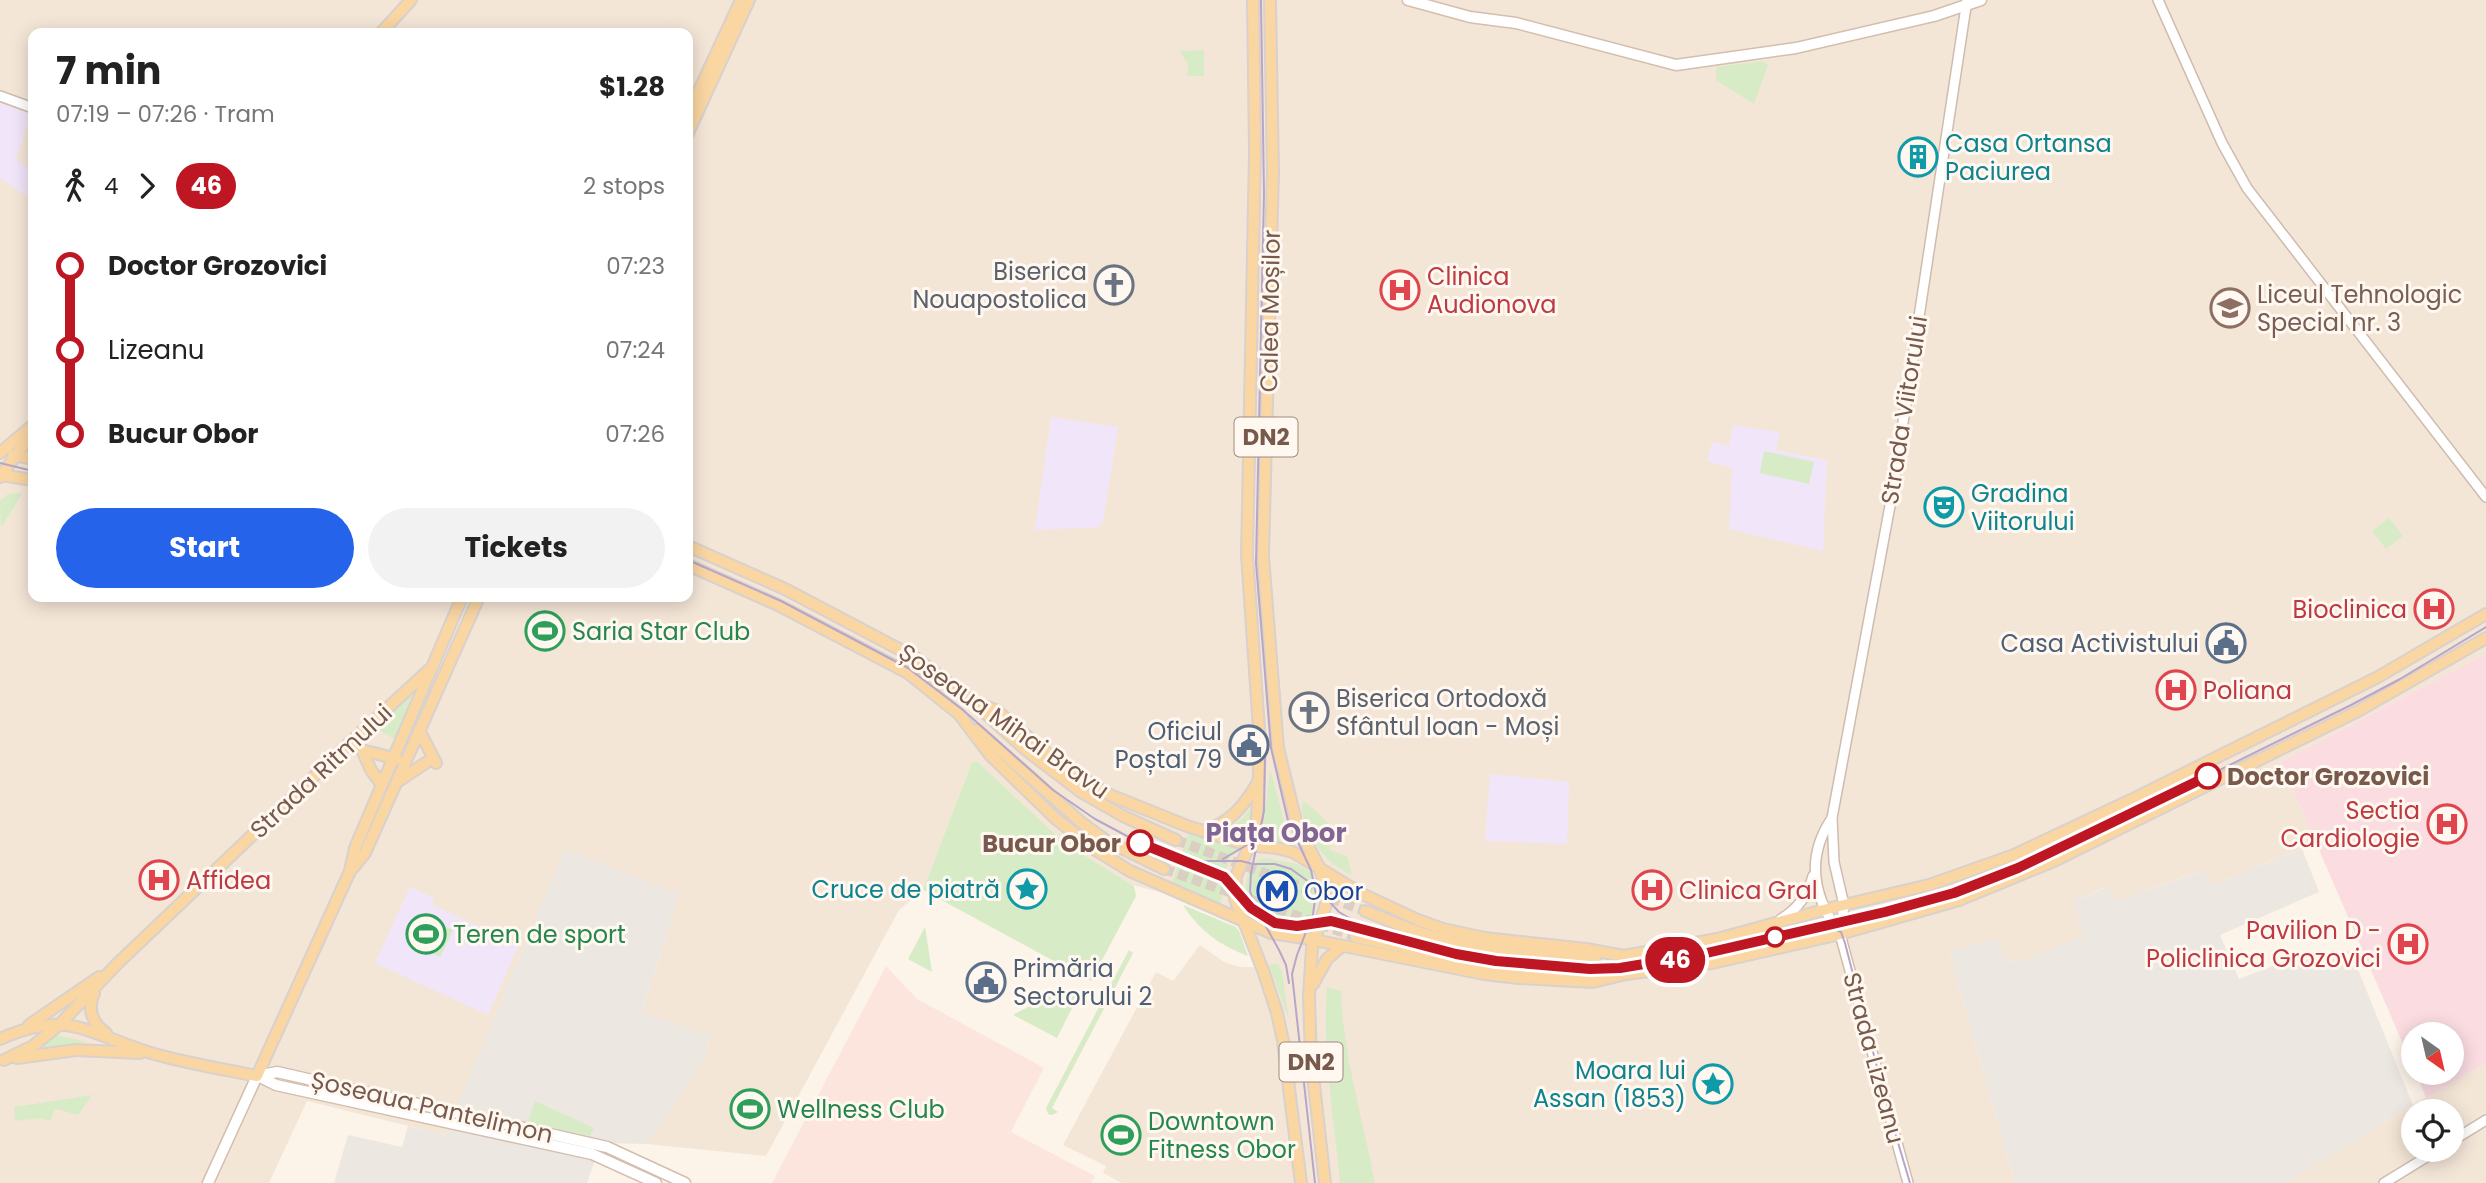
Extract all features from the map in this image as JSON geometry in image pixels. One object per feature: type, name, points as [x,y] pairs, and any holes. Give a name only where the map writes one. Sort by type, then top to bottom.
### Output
[{"type":"main road","points":[[386,28],[411,0]]},
{"type":"main road","points":[[693,120],[741,0]]},
{"type":"main road","points":[[693,104],[749,0]]},
{"type":"main road","name":"Calea Moșilor","points":[[1250,846],[1257,819],[1260,744],[1247,555],[1255,152],[1253,0]]},
{"type":"main road","name":"Calea Moșilor","points":[[1270,0],[1273,172],[1263,556],[1278,748],[1297,825],[1319,867]]},
{"type":"main road","points":[[1408,0],[1469,17],[1516,23],[1676,65],[1788,49],[1934,16],[1981,0]]},
{"type":"main road","points":[[0,452],[28,429]]},
{"type":"main road","points":[[1,476],[28,440]]},
{"type":"main road","points":[[0,452],[28,458]]},
{"type":"main road","points":[[1,476],[28,479]]},
{"type":"main road","name":"Șoseaua Mihai Bravu","points":[[693,548],[785,589],[898,647],[936,671],[973,702],[996,710],[1064,766],[1110,795],[1139,808],[1250,846]]},
{"type":"main road","name":"Șoseaua Mihai Bravu","points":[[693,567],[778,605],[890,662],[925,685],[959,715],[1003,768],[1085,843],[1130,871],[1244,921]]},
{"type":"main road","points":[[351,871],[355,848],[459,602]]},
{"type":"main road","points":[[208,1183],[351,871],[365,853],[478,602]]},
{"type":"main road","points":[[1365,911],[1432,937],[1482,947],[1535,953],[1624,956],[1717,939],[1929,885],[1975,870],[2043,842],[2378,677],[2486,614]]},
{"type":"main road","points":[[1244,921],[1271,933],[1452,968],[1518,978],[1593,982],[1626,974],[1712,963],[1840,934],[1959,900],[2054,861],[2358,711],[2486,638]]},
{"type":"main road","name":"Strada Ritmului","points":[[60,1024],[118,963],[434,666]]},
{"type":"main road","points":[[973,702],[1026,750],[1081,792],[1123,816],[1176,840]]},
{"type":"main road","points":[[959,715],[1082,823],[1105,840],[1164,869]]},
{"type":"main road","points":[[395,784],[432,762],[419,730]]},
{"type":"main road","points":[[352,741],[362,750],[382,784]]},
{"type":"main road","points":[[362,750],[406,760]]},
{"type":"main road","points":[[1203,831],[1222,824],[1237,813],[1259,781]]},
{"type":"main road","points":[[1250,846],[1284,849],[1360,893],[1443,929],[1485,937],[1586,948],[1624,956]]},
{"type":"main road","name":"DN2","points":[[1250,846],[1235,881],[1235,899],[1269,986],[1280,1028],[1301,1183]]},
{"type":"main road","name":"DN2","points":[[1319,867],[1326,883],[1327,899],[1314,940],[1309,997],[1311,1058],[1325,1183]]},
{"type":"main road","points":[[1356,937],[1487,965],[1557,973],[1626,974]]},
{"type":"main road","points":[[1309,997],[1321,966],[1342,946]]},
{"type":"main road","name":"Strada Ritmului","points":[[23,1029],[118,963]]},
{"type":"main road","points":[[100,983],[91,999],[92,1014],[97,1026],[111,1037]]},
{"type":"main road","name":"Șoseaua Pantelimon","points":[[0,1039],[23,1029],[60,1024],[85,1028],[150,1053]]},
{"type":"main road","name":"Șoseaua Pantelimon","points":[[2,1060],[33,1046],[60,1024]]},
{"type":"main road","name":"Șoseaua Pantelimon","points":[[2,1060],[76,1050],[150,1053],[257,1076],[276,1086],[598,1156],[656,1183]]},
{"type":"main road","name":"Șoseaua Pantelimon","points":[[257,1076],[277,1072],[607,1147],[685,1183]]},
{"type":"street","points":[[2158,0],[2222,143],[2248,188],[2486,497]]},
{"type":"street","name":"Strada Viitorului","points":[[1844,905],[1834,862],[1832,818],[1892,495],[1967,3]]},
{"type":"street","points":[[0,96],[28,106]]},
{"type":"street","name":"Strada Viitorului","points":[[1832,818],[1823,834],[1814,870],[1824,910],[1840,934]]},
{"type":"street","points":[[1773,924],[1798,906],[1809,889],[1814,870]]},
{"type":"street","points":[[1840,934],[1844,905]]},
{"type":"street","name":"Strada Lizeanu","points":[[1840,934],[1908,1183]]},
{"type":"street","points":[[2464,1134],[2486,1120]]},
{"type":"street","points":[[2384,1183],[2418,1162]]},
{"type":"shaded area","points":[[0,0],[2486,0],[2486,654],[2281,762],[2316,843],[2211,885],[2202,870],[2115,902],[2106,887],[2073,902],[2084,935],[2016,962],[2004,959],[1996,938],[1949,952],[2015,1183],[1122,1183],[1103,1173],[1106,1166],[1063,1145],[1156,972],[1173,981],[1200,945],[1224,962],[1240,967],[1255,967],[1247,936],[1231,918],[1179,897],[1132,885],[1077,851],[1056,835],[979,763],[972,762],[923,890],[899,910],[766,1156],[647,1144],[705,1056],[710,1036],[642,1012],[679,894],[565,850],[445,1135],[307,1101],[269,1183],[0,1183]]},
{"type":"shaded area","points":[[0,103],[28,113],[28,123],[16,159],[28,167],[28,194],[26,196],[0,178]]},
{"type":"shaded area","points":[[1051,417],[1118,427],[1103,522],[1098,527],[1035,530]]},
{"type":"shaded area","points":[[1733,425],[1780,432],[1776,450],[1827,460],[1823,551],[1729,529],[1732,468],[1707,461],[1712,442],[1729,446]]},
{"type":"shaded area","points":[[2486,654],[2486,1063],[2464,1076],[2464,1022],[2401,1022],[2401,1039],[2281,762]]},
{"type":"shaded area","points":[[1490,774],[1569,782],[1567,844],[1485,841]]},
{"type":"shaded area","points":[[565,849],[679,894],[642,1012],[710,1036],[705,1056],[647,1144],[601,1143],[587,1183],[334,1183],[348,1135],[402,1147],[408,1126],[445,1135]]},
{"type":"shaded area","points":[[2302,849],[2319,892],[2220,935],[2239,979],[2300,955],[2304,961],[2329,953],[2331,959],[2350,950],[2401,1075],[2401,1085],[2405,1085],[2411,1099],[2401,1099],[2401,1112],[2286,1183],[2015,1183],[1949,952],[1996,938],[2004,959],[2016,962],[2084,935],[2073,902],[2107,887],[2115,902],[2203,870],[2211,885]]},
{"type":"shaded area","points":[[410,887],[434,898],[432,905],[519,945],[488,1015],[375,963]]},
{"type":"shaded area","points":[[886,966],[917,999],[1044,1068],[1011,1132],[1095,1176],[1091,1183],[772,1183]]},
{"type":"shaded area","points":[[2486,1063],[2486,1183],[2286,1183],[2401,1112],[2401,1162],[2464,1162],[2464,1099],[2423,1099],[2448,1085],[2464,1085],[2464,1076]]},
{"type":"shaded area","points":[[2421,1085],[2448,1085],[2426,1098]]},
{"type":"green space","points":[[1204,50],[1204,76],[1187,76],[1188,64],[1179,51]]},
{"type":"green space","points":[[1763,61],[1768,65],[1754,104],[1716,80],[1716,67]]},
{"type":"green space","points":[[1764,451],[1814,462],[1809,484],[1760,473]]},
{"type":"green space","points":[[8,494],[22,494],[1,528],[0,501]]},
{"type":"green space","points":[[2389,518],[2403,536],[2386,549],[2372,531]]},
{"type":"green space","points":[[417,689],[394,739],[375,727]]},
{"type":"green space","points":[[972,762],[978,762],[1056,835],[1134,886],[1136,896],[1091,981],[923,890]]},
{"type":"green space","points":[[1270,769],[1291,845],[1262,838]]},
{"type":"green space","points":[[1302,801],[1319,813],[1336,835],[1340,841],[1332,839],[1329,850],[1347,856],[1352,875],[1332,863],[1316,845],[1305,823]]},
{"type":"green space","points":[[1252,807],[1247,838],[1222,830],[1242,819]]},
{"type":"green space","points":[[1189,832],[1237,848],[1227,868],[1221,905],[1171,885]]},
{"type":"green space","points":[[1266,858],[1297,864],[1311,872],[1315,901],[1312,912],[1300,926],[1289,928],[1260,923],[1244,897],[1248,872],[1257,860]]},
{"type":"green space","points":[[1183,905],[1236,927],[1248,956],[1211,936]]},
{"type":"green space","points":[[425,918],[453,930],[440,957],[413,944]]},
{"type":"green space","points":[[925,927],[932,972],[908,959]]},
{"type":"green space","points":[[1129,950],[1133,953],[1052,1108],[1058,1112],[1048,1114],[1046,1108]]},
{"type":"green space","points":[[1277,963],[1282,972],[1289,1020],[1269,965]]},
{"type":"green space","points":[[1327,987],[1341,991],[1349,1063],[1375,1183],[1340,1183],[1327,1060]]},
{"type":"green space","points":[[1061,989],[1077,998],[1057,1038],[1013,1015]]},
{"type":"green space","points":[[57,1035],[87,1042],[88,1042],[38,1049]]},
{"type":"green space","points":[[92,1095],[78,1115],[55,1109],[50,1121],[40,1118],[15,1121],[14,1107]]},
{"type":"green space","points":[[535,1101],[594,1128],[590,1136],[528,1122]]},
{"type":"tunnel","points":[[1176,840],[1365,911]]},
{"type":"tunnel","points":[[1164,869],[1356,937]]},
{"type":"tram line","points":[[1261,0],[1264,193],[1256,563],[1271,748],[1288,821],[1311,870],[1316,894],[1313,914],[1292,974],[1315,1183]]},
{"type":"tram line","points":[[0,463],[28,470]]},
{"type":"tram line","points":[[693,562],[781,601],[908,668],[963,710],[1053,790],[1095,819],[1140,843],[1224,877],[1251,908],[1275,923],[1297,926],[1331,921],[1456,954],[1538,966],[1590,969],[1648,965],[1885,912],[1954,893],[2052,853],[2351,705],[2486,627]]},
{"type":"tram line","points":[[1265,755],[1264,811],[1251,873],[1250,891],[1254,905],[1286,965],[1289,983]]},
{"type":"tram line","name":"46","points":[[1140,843],[1224,877],[1251,908],[1275,923],[1297,926],[1331,921],[1456,954],[1496,961],[1590,969],[1620,968],[1698,955],[1885,912],[1976,886],[2208,776]]},
{"type":"tram line","points":[[1223,859],[1247,845],[1260,832]]},
{"type":"tram line","points":[[1199,861],[1241,861],[1275,864],[1291,869],[1316,887],[1339,912],[1356,922]]},
{"type":"tram line","points":[[1823,924],[1841,932],[1845,943],[1910,1183]]},
{"type":"place","name":"Casa Ortansa Paciurea","points":[[1918,157]]},
{"type":"place","name":"Biserica Nouapostolica","points":[[1114,285]]},
{"type":"place","name":"Clinica Audionova","points":[[1400,290]]},
{"type":"place","name":"Liceul Tehnologic Special nr. 3","points":[[2230,308]]},
{"type":"place","name":"Gradina Viitorului","points":[[1944,507]]},
{"type":"place","name":"Bioclinica","points":[[2434,609]]},
{"type":"place","name":"Saria Star Club","points":[[545,631]]},
{"type":"place","name":"Casa Activistului","points":[[2226,643]]},
{"type":"place","name":"Poliana","points":[[2176,690]]},
{"type":"place","name":"Biserica Ortodoxă Sfântul Ioan - Moși","points":[[1309,712]]},
{"type":"place","name":"Oficiul Poștal 79","points":[[1249,745]]},
{"type":"place","name":"Doctor Grozovici","points":[[2208,776]]},
{"type":"place","name":"Sectia Cardiologie","points":[[2447,824]]},
{"type":"place","name":"Bucur Obor","points":[[1140,843]]},
{"type":"place","name":"Affidea","points":[[159,880]]},
{"type":"place","name":"Cruce de piatră","points":[[1027,889]]},
{"type":"place","name":"Clinica Gral","points":[[1652,890]]},
{"type":"place","name":"Obor","points":[[1277,891]]},
{"type":"place","name":"Teren de sport","points":[[426,934]]},
{"type":"place","name":"Pavilion D - Policlinica Grozovici","points":[[2408,944]]},
{"type":"place","name":"Primăria Sectorului 2","points":[[986,982]]},
{"type":"place","name":"Moara lui Assan (1853)","points":[[1713,1084]]},
{"type":"place","name":"Wellness Club","points":[[750,1109]]},
{"type":"place","name":"Downtown Fitness Obor","points":[[1121,1135]]},
{"type":"district","name":"Piața Obor","points":[[1276,833]]}]
